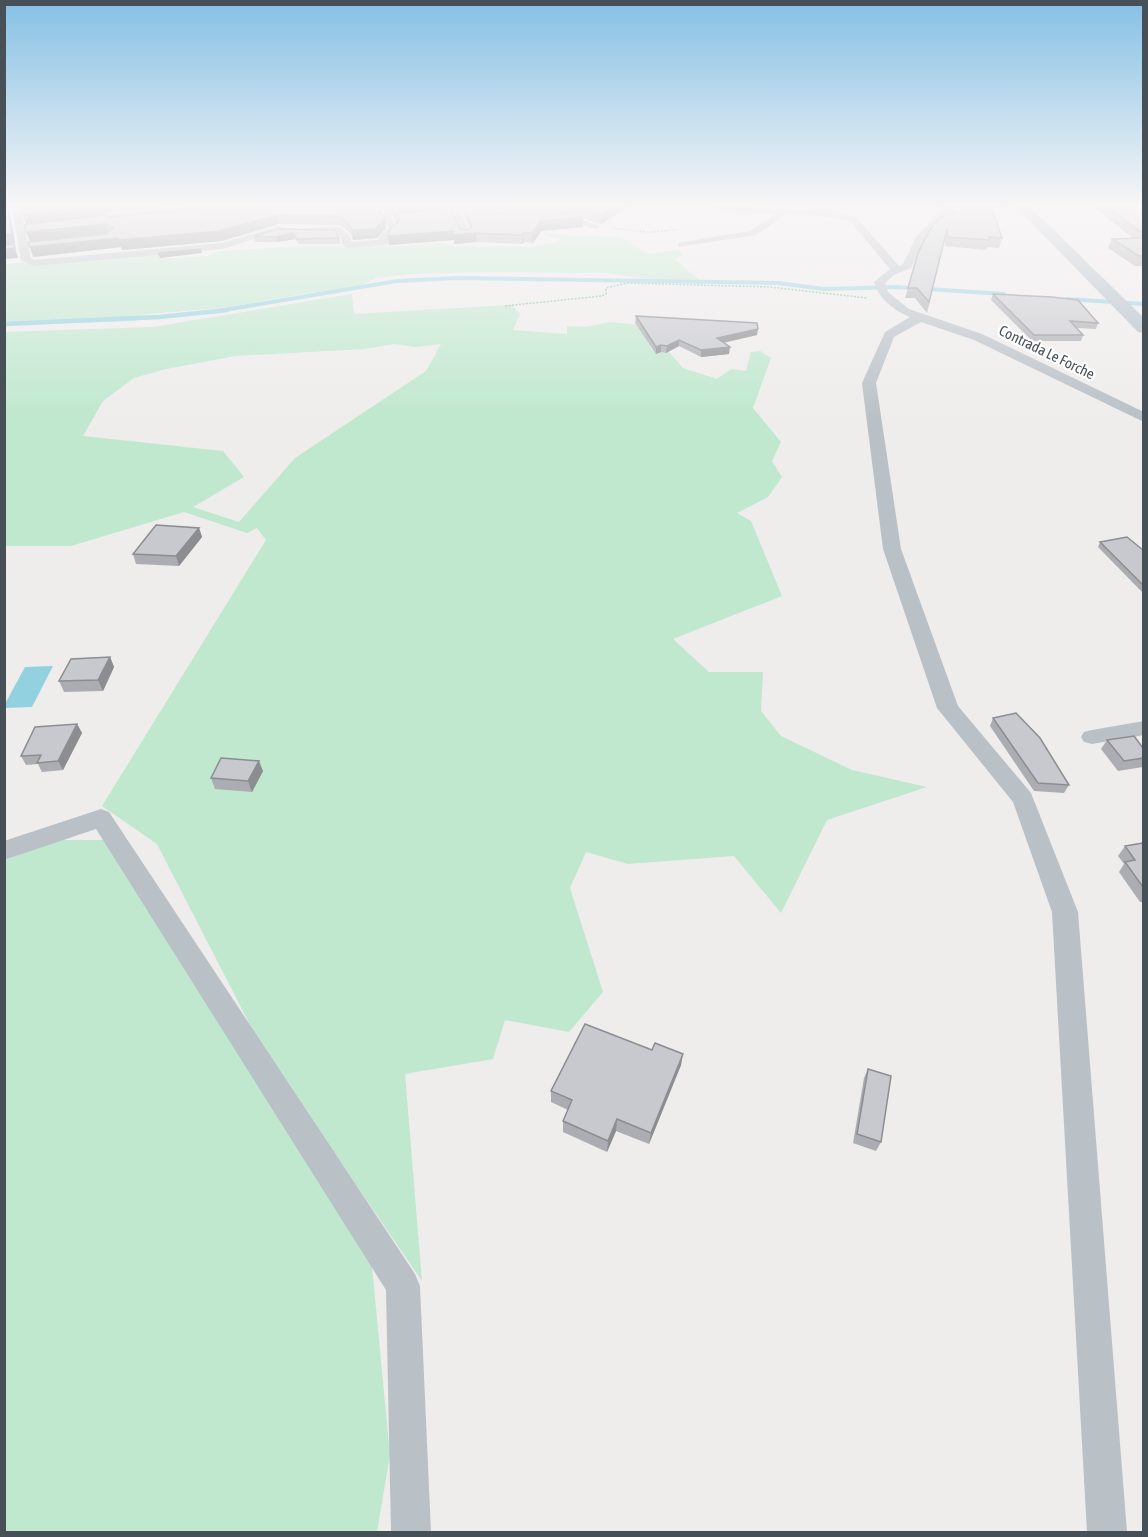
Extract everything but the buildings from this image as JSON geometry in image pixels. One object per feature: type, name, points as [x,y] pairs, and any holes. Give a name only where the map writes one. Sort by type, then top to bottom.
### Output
[{"type":"main road","points":[[1091,275],[1141,325]]},
{"type":"street","points":[[886,297],[879,282],[890,275]]},
{"type":"street","name":"Contrada Le Forche","points":[[886,297],[921,318],[978,337],[1143,418]]},
{"type":"street","points":[[921,318],[910,321],[889,335],[869,383],[892,549],[948,708],[1023,799],[1065,912],[1107,1533]]},
{"type":"street","points":[[1092,737],[1143,728]]},
{"type":"street","points":[[4,851],[101,818],[403,1286],[411,1533]]},
{"type":"path","points":[[505,306],[601,296],[606,294],[606,288],[610,285],[628,283],[770,287],[886,297]]},
{"type":"green space","points":[[4,275],[407,275],[376,278],[356,288],[320,296],[314,292],[228,307],[140,315],[136,321],[5,325]]},
{"type":"green space","points":[[618,275],[693,275],[699,280],[650,279]]},
{"type":"green space","points":[[352,294],[354,314],[512,305],[520,314],[513,330],[567,334],[567,326],[585,327],[610,322],[642,325],[652,350],[669,352],[683,368],[717,379],[731,369],[746,371],[751,352],[760,351],[771,358],[753,408],[781,442],[772,461],[782,477],[768,497],[737,513],[751,521],[782,596],[673,639],[709,672],[763,672],[761,711],[781,736],[852,770],[927,787],[827,820],[781,913],[734,856],[628,864],[586,852],[570,888],[603,992],[569,1032],[505,1020],[493,1059],[405,1074],[422,1281],[262,1048],[157,844],[102,806],[266,540],[257,528],[247,533],[184,512],[71,546],[5,546],[4,332],[153,327]],"holes":[[[394,344],[415,347],[441,344],[426,371],[295,458],[239,522],[193,507],[244,477],[223,451],[83,436],[103,401],[134,378],[166,369],[235,356],[364,349]]]},
{"type":"green space","points":[[59,840],[105,840],[371,1256],[390,1455],[377,1532],[5,1532],[5,860]]},
{"type":"water","points":[[53,666],[32,707],[5,708],[25,667]]},
{"type":"waterway","points":[[219,311],[397,281],[456,278],[778,283],[824,289],[897,287],[1004,294]]},
{"type":"waterway","points":[[1067,299],[1144,304]]},
{"type":"waterway","points":[[219,311],[227,310]]},
{"type":"waterway","points":[[4,324],[159,317],[219,311]]},
{"type":"waterway","points":[[212,312],[219,311]]}]
